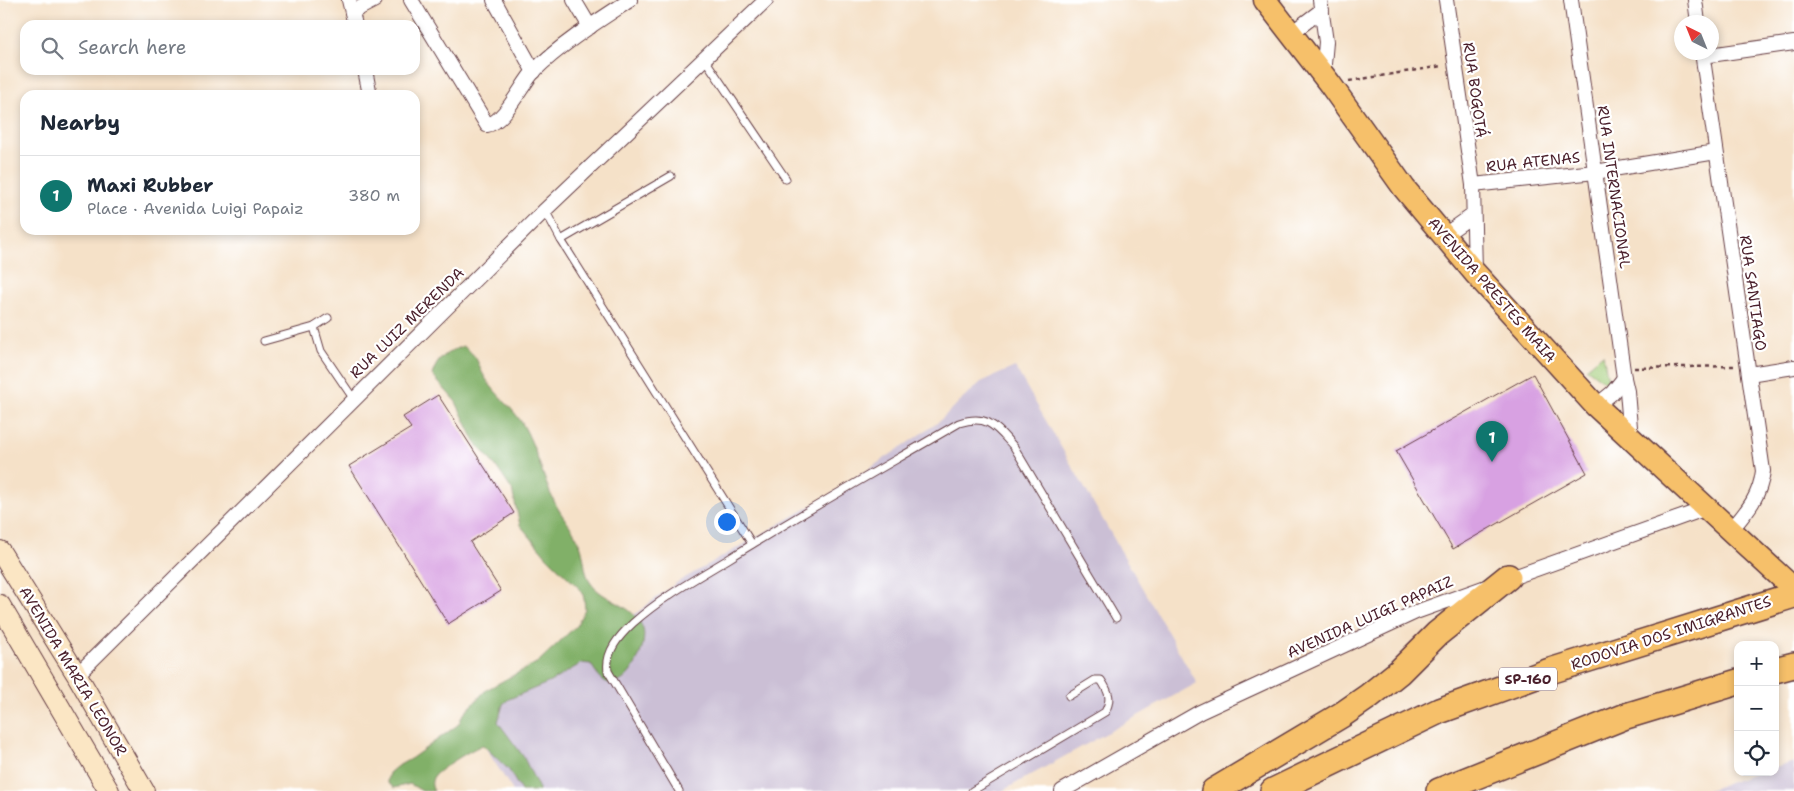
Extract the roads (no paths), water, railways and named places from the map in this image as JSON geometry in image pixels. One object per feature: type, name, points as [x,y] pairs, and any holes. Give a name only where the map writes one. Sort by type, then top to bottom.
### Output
[{"type":"highway","points":[[1214,791],[1343,714],[1369,696],[1399,672],[1437,634],[1508,578]]},
{"type":"highway","name":"RODOVIA DOS IMIGRANTES","points":[[1273,791],[1439,711],[1550,671],[1794,595]]},
{"type":"highway","points":[[1779,669],[1794,665]]},
{"type":"highway","points":[[1439,791],[1626,716],[1734,683]]},
{"type":"main road","name":"AVENIDA PRESTES MAIA","points":[[1264,0],[1326,79],[1404,188],[1474,273],[1596,406],[1732,529],[1794,589]]},
{"type":"street","points":[[352,12],[375,0]]},
{"type":"street","points":[[410,0],[484,123],[490,124],[498,120],[534,72],[590,27],[630,0]]},
{"type":"street","points":[[494,0],[534,72]]},
{"type":"street","points":[[574,0],[590,27]]},
{"type":"street","name":"RUA LUIZ MERENDA","points":[[77,675],[353,398],[545,210],[766,0]]},
{"type":"street","name":"RUA BOGOTÁ","points":[[1446,0],[1472,185],[1474,273]]},
{"type":"street","name":"RUA INTERNACIONAL","points":[[1571,0],[1623,373],[1628,391],[1631,439]]},
{"type":"street","points":[[1695,0],[1697,15]]},
{"type":"street","points":[[1290,32],[1298,28],[1321,5]]},
{"type":"street","points":[[1321,5],[1326,42],[1326,79]]},
{"type":"street","points":[[1719,52],[1794,43]]},
{"type":"street","name":"RUA SANTIAGO","points":[[1703,60],[1762,464],[1761,487],[1754,502],[1732,529]]},
{"type":"street","points":[[366,75],[369,90]]},
{"type":"street","name":"RUA ATENAS","points":[[1472,185],[1595,172],[1716,152]]},
{"type":"street","points":[[1443,236],[1474,215]]},
{"type":"street","points":[[1748,370],[1794,367]]},
{"type":"street","points":[[1596,406],[1612,392],[1623,373]]},
{"type":"street","name":"AVENIDA LUIGI PAPAIZ","points":[[1062,791],[1200,712],[1416,612],[1707,508]]},
{"type":"street","name":"AVENIDA MARIA LEONOR","points":[[0,551],[77,675],[144,791]]},
{"type":"street","name":"AVENIDA MARIA LEONOR","points":[[0,605],[108,791]]},
{"type":"street","points":[[94,767],[97,791]]},
{"type":"lane","points":[[704,58],[786,179]]},
{"type":"lane","points":[[561,240],[671,176]]},
{"type":"lane","points":[[545,210],[561,240],[752,544]]},
{"type":"lane","points":[[264,342],[314,327],[328,318]]},
{"type":"lane","points":[[314,327],[321,351],[353,398]]},
{"type":"lane","points":[[679,791],[608,671],[607,662],[611,648],[653,606],[752,544],[959,423],[974,418],[986,420],[997,427],[1014,447],[1116,618]]},
{"type":"lane","points":[[972,791],[1105,712],[1111,702],[1108,690],[1101,680],[1095,680],[1068,696]]},
{"type":"place","name":"Maxi Rubber","points":[[1492,462]]}]
